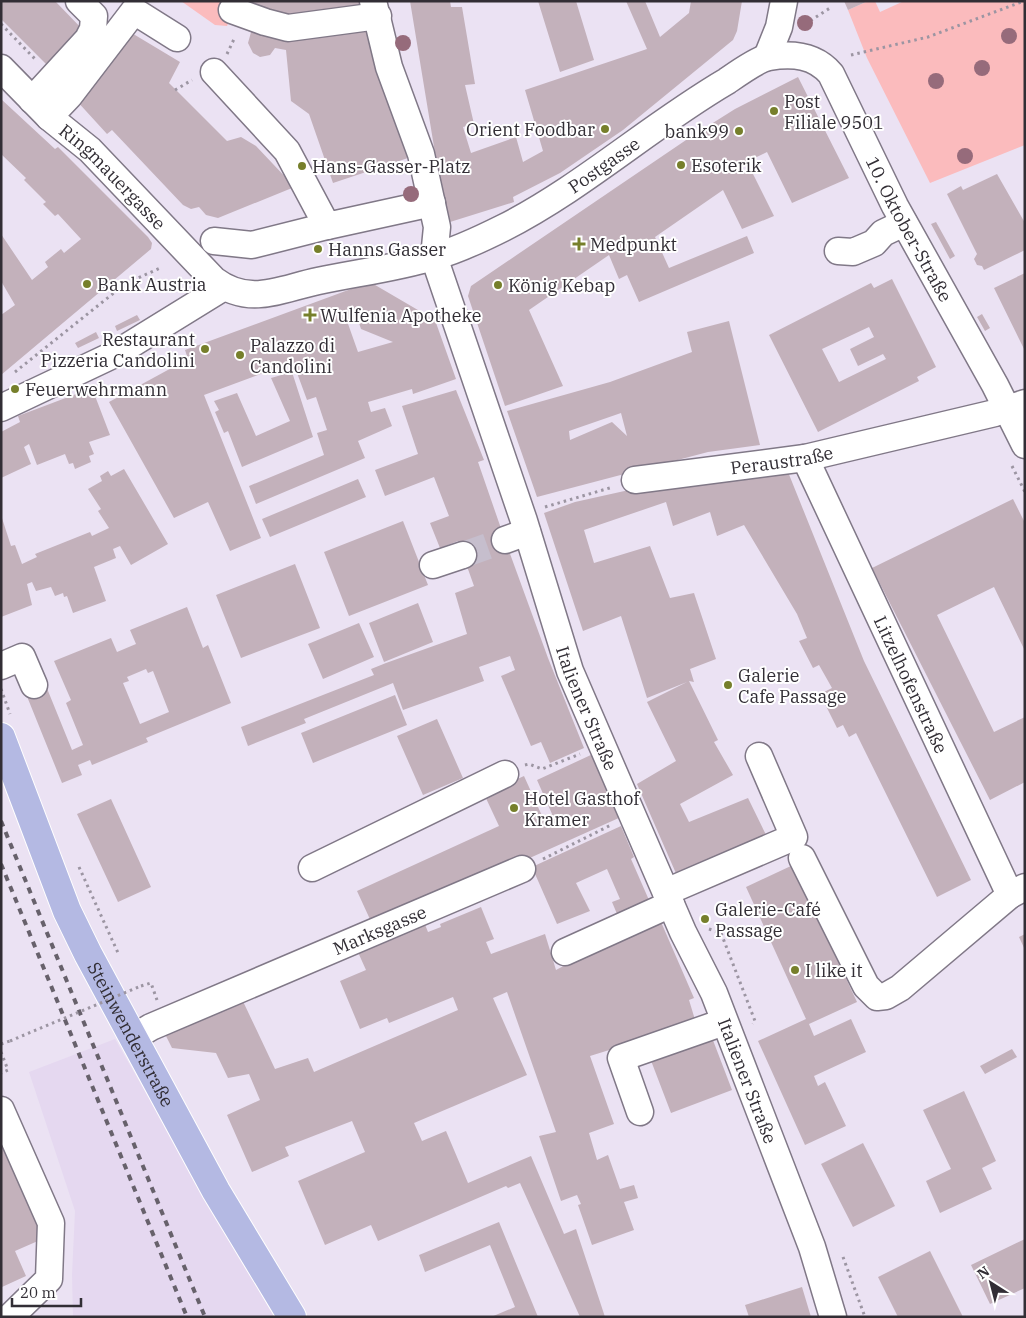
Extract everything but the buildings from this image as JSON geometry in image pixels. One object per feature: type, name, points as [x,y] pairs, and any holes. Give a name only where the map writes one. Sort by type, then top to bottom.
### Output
[{"type":"main road","name":"Steinwenderstraße","points":[[1,737],[67,911],[216,1191],[292,1317]]},
{"type":"street","points":[[41,108],[93,29],[94,16],[79,1]]},
{"type":"street","points":[[767,57],[779,27],[784,1]]},
{"type":"street","points":[[1,408],[117,353],[198,305],[224,287],[250,296],[266,294],[434,257],[438,227],[421,154],[389,67],[376,9],[288,28],[232,10]]},
{"type":"street","points":[[41,108],[69,96],[134,11],[177,38]]},
{"type":"street","name":"10. Oktober-Straße","points":[[767,57],[807,56],[825,66],[831,74],[894,228],[1016,406],[1025,445]]},
{"type":"street","name":"Postgasse","points":[[434,257],[502,228],[541,206],[698,97],[767,57]]},
{"type":"street","name":"Ringmauergasse","points":[[1,68],[41,108],[90,150],[224,287]]},
{"type":"street","points":[[214,72],[287,151],[327,226]]},
{"type":"street","points":[[214,241],[252,245],[432,203]]},
{"type":"street","name":"Italiener Straße","points":[[434,257],[461,333],[516,536],[570,671],[668,898],[714,993],[812,1247],[833,1317]]},
{"type":"street","name":"Peraustraße","points":[[635,480],[805,458],[1016,406]]},
{"type":"street","name":"Litzelhofenstraße","points":[[805,458],[1017,891]]},
{"type":"street","points":[[433,565],[463,554]]},
{"type":"street","points":[[19,659],[34,686]]},
{"type":"street","points":[[565,952],[668,898],[794,837],[760,756]]},
{"type":"street","points":[[312,868],[505,774]]},
{"type":"street","points":[[802,858],[866,986],[877,997],[886,996],[900,988],[1017,891]]},
{"type":"street","name":"Marksgasse","points":[[134,1037],[151,1027],[522,869]]},
{"type":"street","points":[[640,1112],[621,1058],[724,1022]]},
{"type":"street","points":[[1,1110],[51,1223],[49,1279],[10,1317]]},
{"type":"path","points":[[851,55],[928,37],[1024,1]]},
{"type":"path","points":[[800,27],[830,8]]},
{"type":"path","points":[[1,24],[38,61]]},
{"type":"path","points":[[9,378],[125,284],[160,268]]},
{"type":"path","points":[[542,507],[635,480]]},
{"type":"path","points":[[505,774],[529,764],[542,769],[586,752]]},
{"type":"path","points":[[522,869],[616,823]]},
{"type":"path","points":[[1,1044],[151,983],[157,1001]]},
{"type":"path","points":[[1,1052],[8,1070],[1,1073]]},
{"type":"shaded area","points":[[181,1],[231,1],[237,5],[227,26],[215,25]]},
{"type":"shaded area","points":[[868,1],[875,1],[880,12],[904,1],[1025,1],[1025,145],[930,183],[867,58],[848,10]]},
{"type":"shaded area","points":[[115,1039],[274,1317],[73,1317],[72,1275],[75,1211],[29,1072]]},
{"type":"tunnel","points":[[463,555],[505,540]]},
{"type":"railway","points":[[1,821],[205,1317]]},
{"type":"railway","points":[[1,864],[187,1317]]},
{"type":"place","name":"Post Filiale 9501","points":[[774,111]]},
{"type":"place","name":"Orient Foodbar","points":[[605,129]]},
{"type":"place","name":"bank99","points":[[739,131]]},
{"type":"place","name":"Esoterik","points":[[681,165]]},
{"type":"place","name":"Hans-Gasser-Platz","points":[[302,166]]},
{"type":"place","name":"Medpunkt","points":[[579,244]]},
{"type":"place","name":"Hanns Gasser","points":[[318,249]]},
{"type":"place","name":"Bank Austria","points":[[87,284]]},
{"type":"place","name":"König Kebap","points":[[498,285]]},
{"type":"place","name":"Wulfenia Apotheke","points":[[310,315]]},
{"type":"place","name":"Restaurant Pizzeria Candolini","points":[[205,349]]},
{"type":"place","name":"Palazzo di Candolini","points":[[240,355]]},
{"type":"place","name":"Feuerwehrmann","points":[[15,389]]},
{"type":"place","name":"Galerie Cafe Passage","points":[[728,685]]},
{"type":"place","name":"Hotel Gasthof Kramer","points":[[514,808]]},
{"type":"place","name":"Galerie-Café Passage","points":[[705,919]]},
{"type":"place","name":"I like it","points":[[795,970]]}]
